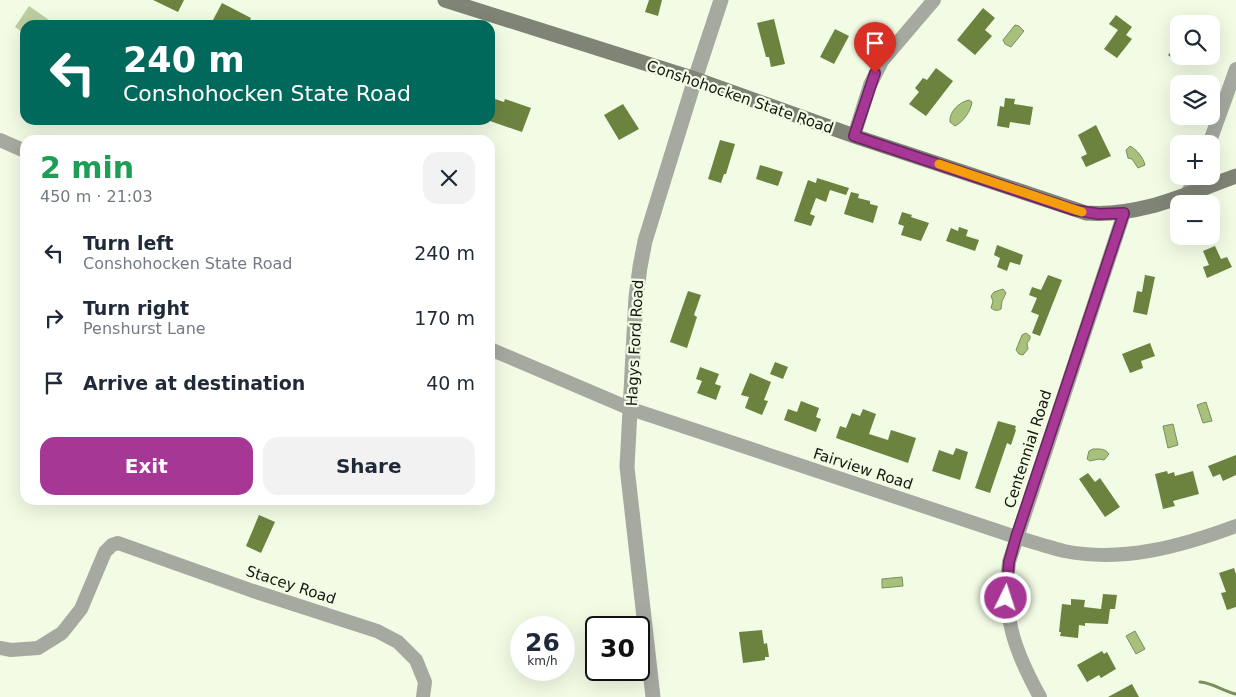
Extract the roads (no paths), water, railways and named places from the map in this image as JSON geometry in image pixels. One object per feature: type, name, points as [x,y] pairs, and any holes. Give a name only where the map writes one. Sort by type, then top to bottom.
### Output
[{"type":"main road","name":"Conshohocken State Road","points":[[445,0],[695,80],[1074,210],[1099,214],[1124,213],[1152,207],[1236,176]]},
{"type":"street","name":"Hagys Ford Road","points":[[653,697],[627,467],[633,351],[640,267],[648,234],[695,80],[722,0]]},
{"type":"street","points":[[854,136],[870,85],[882,61],[934,0]]},
{"type":"street","points":[[1212,135],[1236,69]]},
{"type":"street","points":[[0,140],[20,148]]},
{"type":"street","points":[[1187,194],[1192,185]]},
{"type":"street","name":"Centennial Road","points":[[1040,697],[1018,653],[1008,616],[1006,598],[1009,562],[1124,213]]},
{"type":"street","name":"Fairview Road","points":[[495,351],[631,408],[1016,537],[1065,551],[1100,554],[1134,553],[1168,548],[1204,538],[1236,526]]},
{"type":"street","name":"Stacey Road","points":[[0,648],[11,650],[38,648],[62,633],[81,609],[105,552],[112,545],[118,543],[252,591],[377,630],[398,642],[416,660],[424,682],[423,697]]},
{"type":"waterway","points":[[1200,682],[1236,694]]}]
